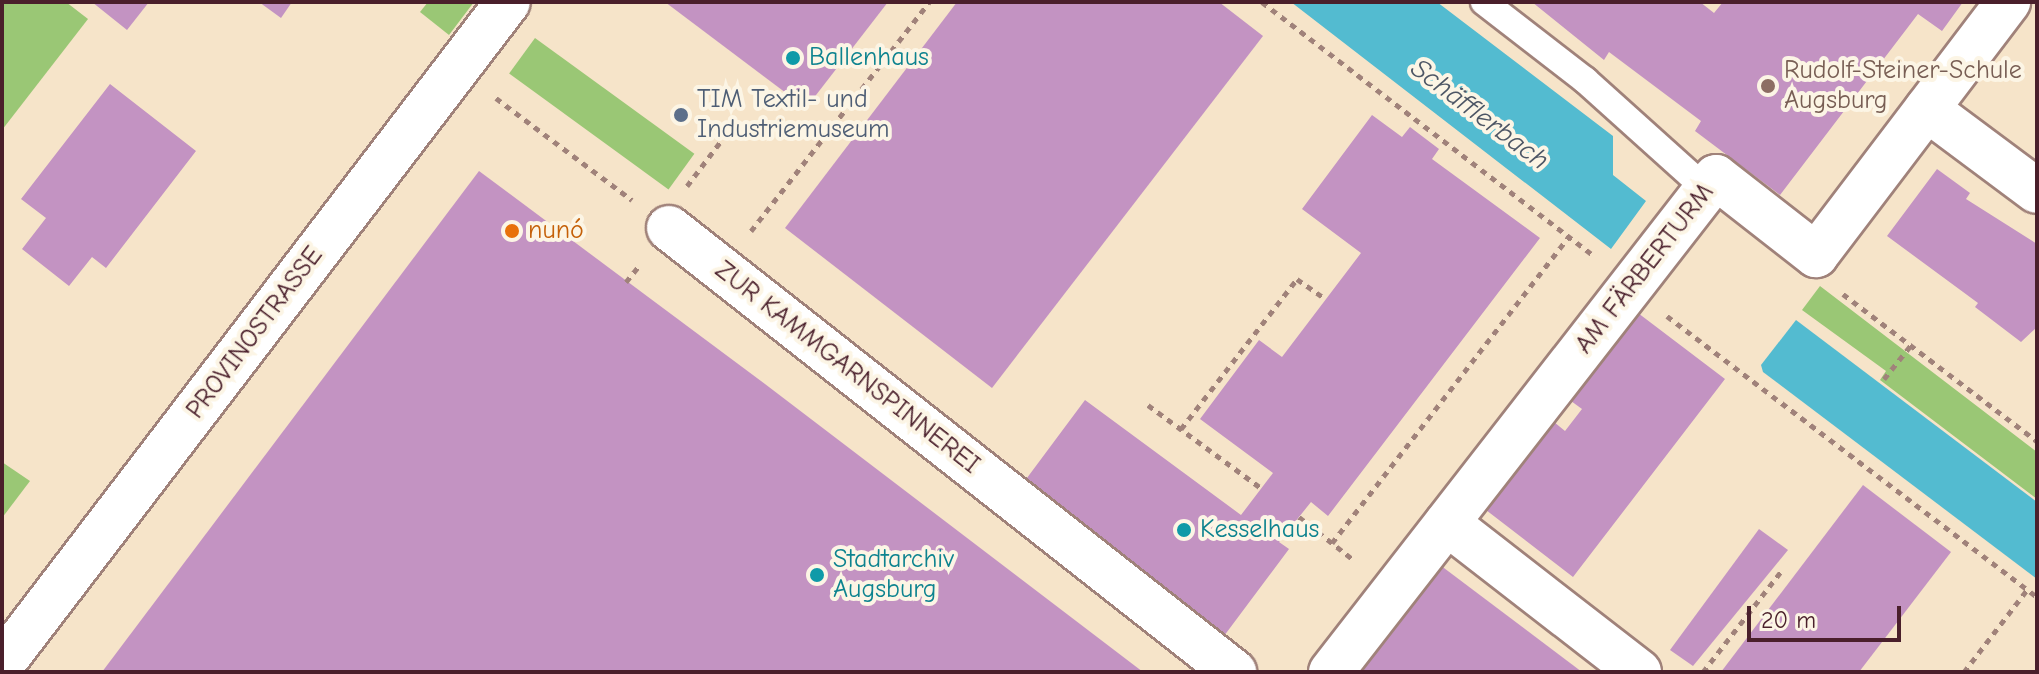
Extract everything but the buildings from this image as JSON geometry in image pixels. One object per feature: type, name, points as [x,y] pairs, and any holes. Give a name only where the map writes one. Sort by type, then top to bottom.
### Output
[{"type":"street","name":"PROVINOSTRASSE","points":[[2,664],[508,2]]},
{"type":"street","name":"AM FÄRBERTURM","points":[[1331,672],[1716,177],[1816,255],[2008,2]]},
{"type":"street","points":[[1927,109],[2037,191]]},
{"type":"street","name":"ZUR KAMMGARNSPINNEREI","points":[[665,225],[1234,672]]},
{"type":"street","points":[[1447,523],[1639,672]]},
{"type":"lane","points":[[1484,2],[1585,80],[1707,190]]},
{"type":"path","points":[[721,270],[929,2]]},
{"type":"path","points":[[1262,2],[2037,597]]},
{"type":"path","points":[[457,68],[665,225],[737,120]]},
{"type":"path","points":[[1332,543],[1569,236]]},
{"type":"path","points":[[1181,429],[1297,279],[1326,299]]},
{"type":"path","points":[[1836,288],[2037,441]]},
{"type":"path","points":[[1884,379],[1911,345]]},
{"type":"path","points":[[1148,405],[1261,488]]},
{"type":"path","points":[[1299,517],[1393,591]]},
{"type":"path","points":[[1703,672],[1782,570]]},
{"type":"path","points":[[1964,672],[2027,590]]},
{"type":"green space","points":[[2,2],[66,2],[88,19],[2,130]]},
{"type":"green space","points":[[428,2],[474,2],[449,35],[420,12]]},
{"type":"green space","points":[[535,38],[694,154],[669,189],[509,74]]},
{"type":"green space","points":[[1820,286],[2037,452],[2037,499],[1880,380],[1886,371],[1802,310]]},
{"type":"green space","points":[[2,462],[30,481],[2,518]]},
{"type":"water","name":"Schäfflerbach","points":[[1291,2],[1437,2],[1613,136],[1613,175],[1646,201],[1611,249]]},
{"type":"water","points":[[1796,320],[2037,502],[2037,579],[1763,372],[1761,365]]},
{"type":"place","name":"Ballenhaus","points":[[793,58]]},
{"type":"place","name":"Rudolf-Steiner-Schule Augsburg","points":[[1768,86]]},
{"type":"place","name":"TIM Textil- und Industriemuseum","points":[[681,115]]},
{"type":"place","name":"nunó","points":[[512,231]]},
{"type":"place","name":"Kesselhaus","points":[[1184,530]]},
{"type":"place","name":"Stadtarchiv Augsburg","points":[[817,575]]}]
